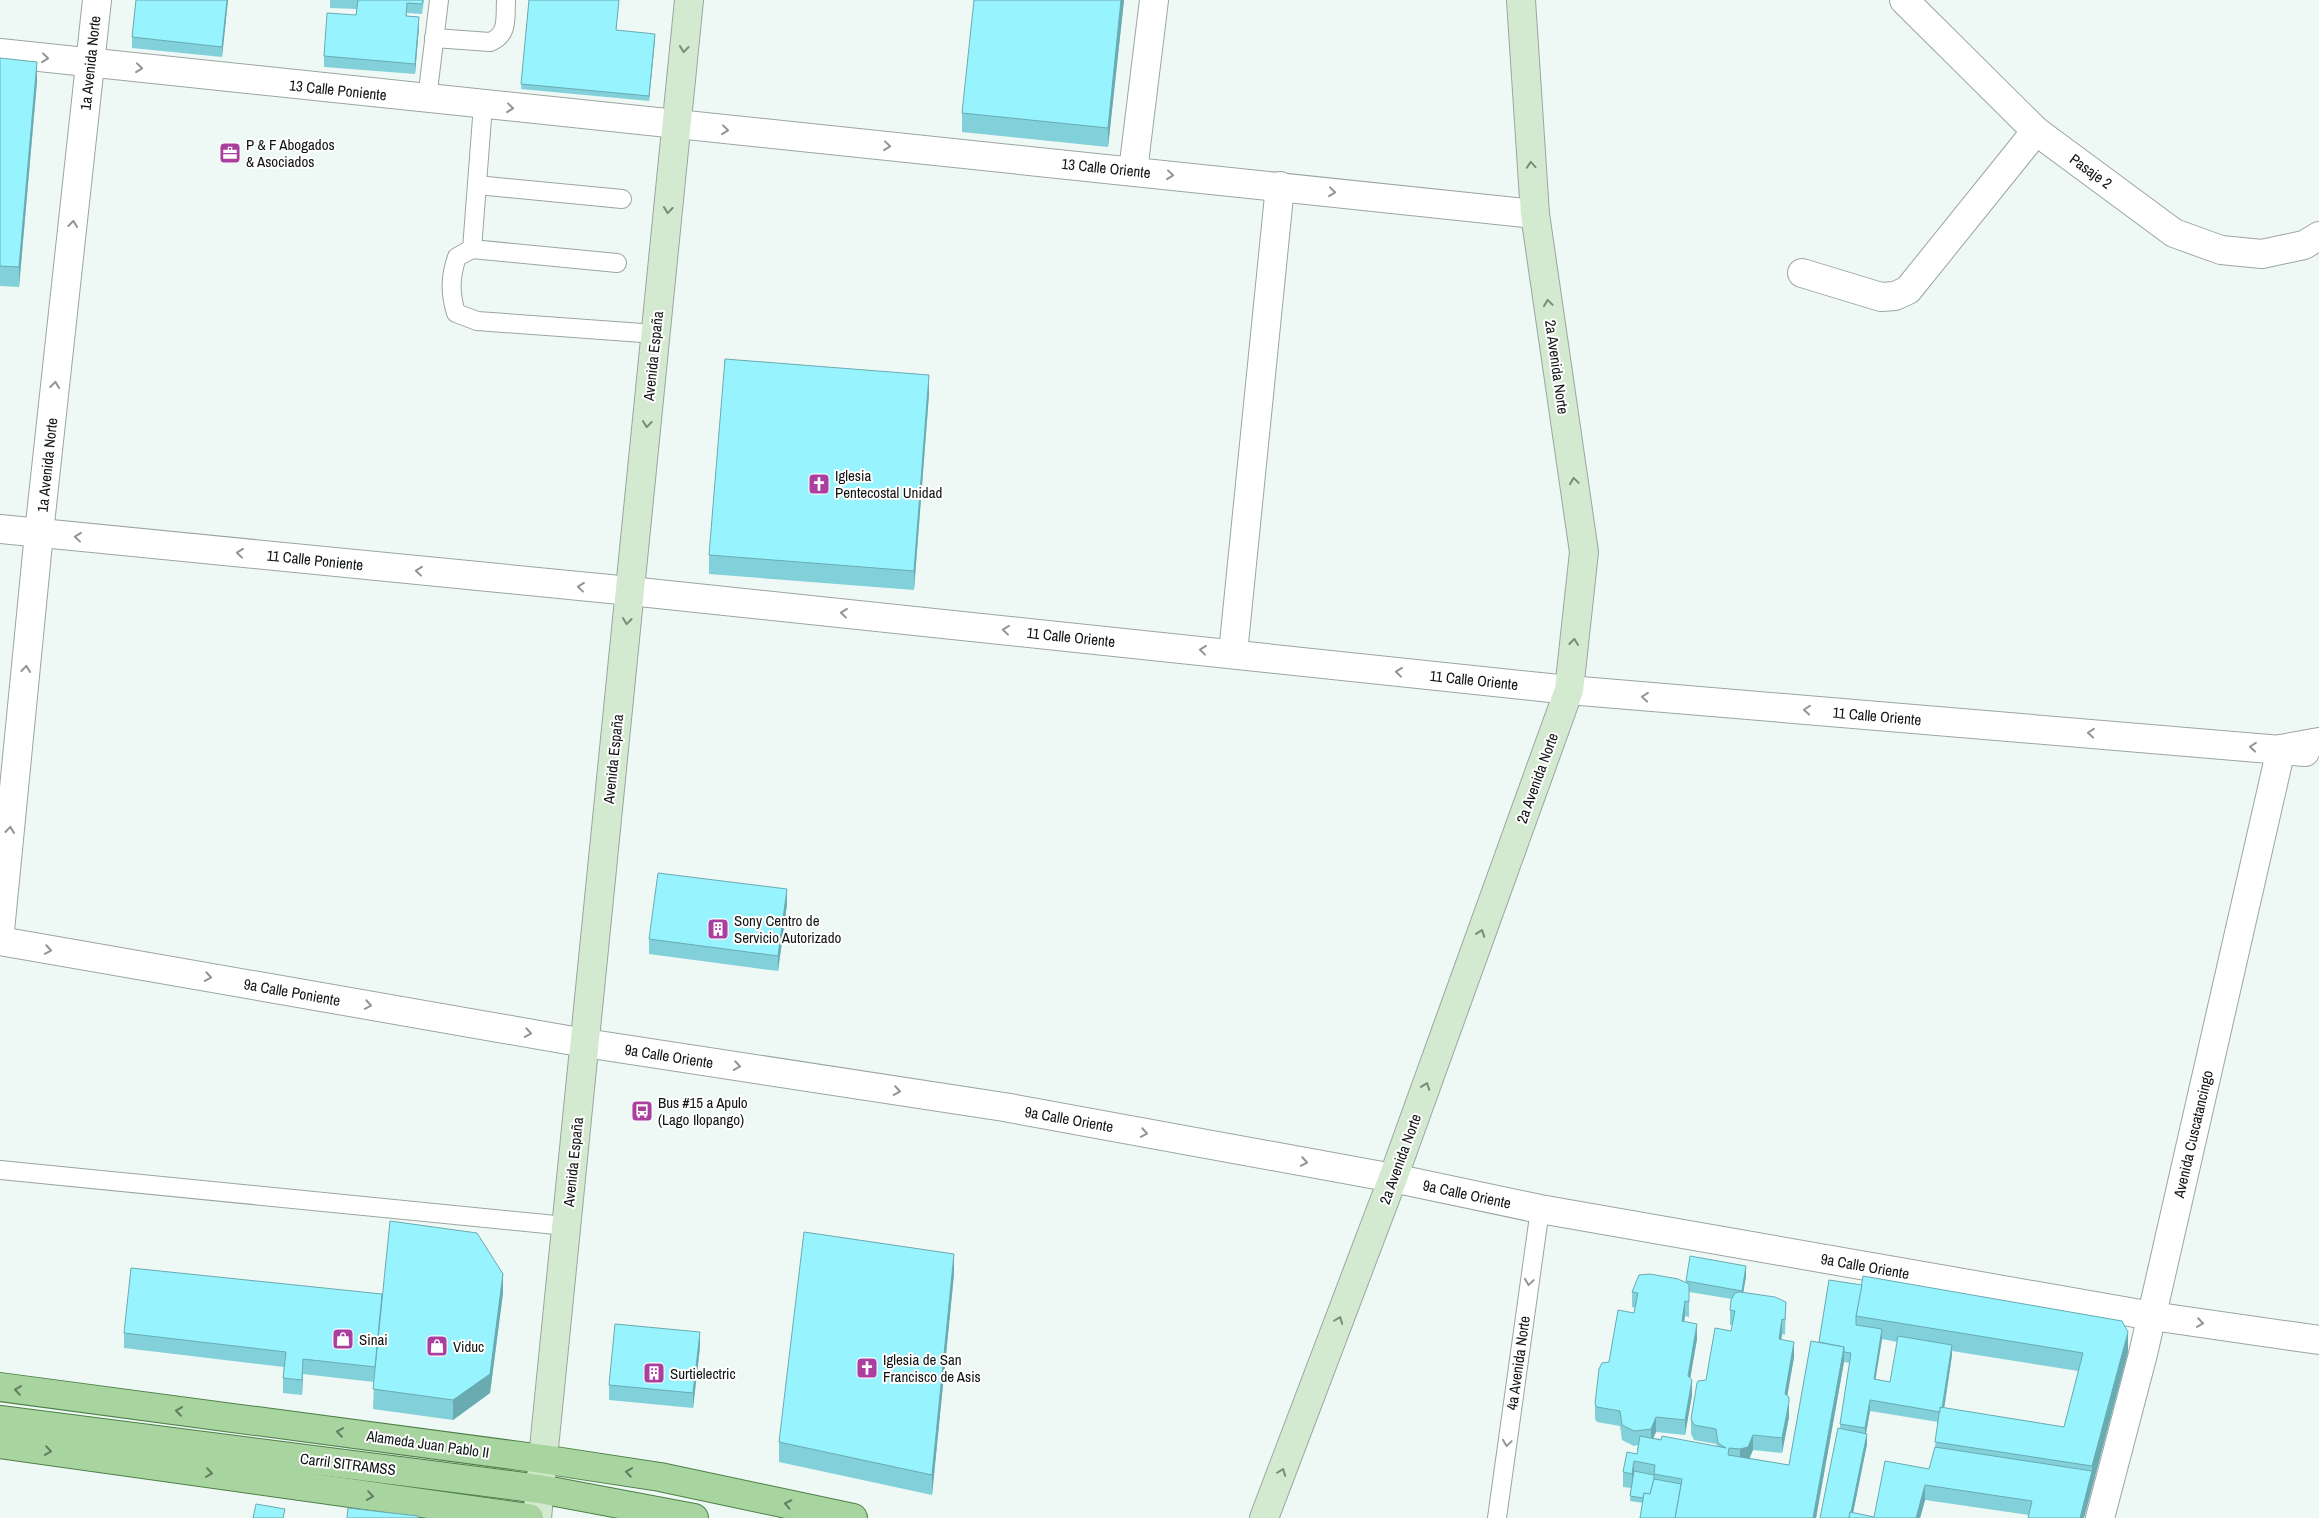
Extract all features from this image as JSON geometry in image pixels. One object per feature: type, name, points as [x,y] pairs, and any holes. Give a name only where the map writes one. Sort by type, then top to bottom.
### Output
[{"type":"main road","name":"Avenida España","points":[[537,1518],[689,0]]},
{"type":"main road","name":"2a Avenida Norte","points":[[1264,1518],[1393,1178],[1569,690],[1584,552],[1535,214],[1521,0]]},
{"type":"main road","name":"Alameda Juan Pablo II","points":[[0,1387],[542,1458],[660,1478],[853,1518]]},
{"type":"main road","name":"Carril SITRAMSS","points":[[0,1420],[540,1488],[694,1518]]},
{"type":"main road","points":[[0,1444],[529,1518]]},
{"type":"street","name":"1a Avenida Norte","points":[[0,931],[39,533],[97,0]]},
{"type":"street","points":[[1133,171],[1154,0]]},
{"type":"street","name":"Pasaje 2","points":[[1904,0],[2036,131],[2174,232],[2221,250],[2262,254],[2304,245],[2319,236]]},
{"type":"street","name":"13 Calle Poniente","points":[[0,53],[676,126]]},
{"type":"street","name":"13 Calle Oriente","points":[[676,126],[1280,186],[1535,214]]},
{"type":"street","points":[[1802,273],[1881,297],[1895,296],[1908,290],[2036,131]]},
{"type":"street","points":[[1233,654],[1280,186]]},
{"type":"street","name":"11 Calle Poniente","points":[[0,529],[630,591]]},
{"type":"street","name":"11 Calle Oriente","points":[[630,591],[1569,690],[2281,749],[2319,754]]},
{"type":"street","points":[[2281,749],[2319,742]]},
{"type":"street","name":"Avenida Cuscatancingo","points":[[2100,1518],[2152,1316],[2281,749]]},
{"type":"street","name":"9a Calle Poniente","points":[[0,941],[585,1043]]},
{"type":"street","name":"9a Calle Oriente","points":[[585,1043],[1004,1107],[1393,1178],[1540,1209],[2152,1316],[2319,1340]]},
{"type":"lane","points":[[427,99],[438,0]]},
{"type":"lane","points":[[434,38],[490,42],[498,39],[504,33],[506,0]]},
{"type":"lane","points":[[472,249],[483,105]]},
{"type":"lane","points":[[476,185],[622,199]]},
{"type":"lane","points":[[617,263],[472,249],[457,257],[452,270],[450,294],[456,313],[477,320],[656,334]]},
{"type":"lane","points":[[0,1170],[566,1226]]},
{"type":"lane","name":"4a Avenida Norte","points":[[1497,1518],[1540,1209]]},
{"type":"building","points":[[136,0],[227,0],[222,47],[132,37]]},
{"type":"building","points":[[358,0],[423,0],[422,4],[407,3],[406,16],[419,17],[415,64],[324,56],[327,13],[356,15]]},
{"type":"building","points":[[529,0],[619,0],[616,30],[655,34],[649,96],[521,84]]},
{"type":"building","points":[[974,0],[1121,0],[1108,128],[962,113]]},
{"type":"building","points":[[0,58],[37,62],[19,267],[0,266]]},
{"type":"building","name":"Iglesia Pentecostal Unidad","points":[[725,359],[929,375],[914,571],[709,555]]},
{"type":"building","name":"Sony Centro de Servicio Autorizado","points":[[658,873],[787,889],[778,956],[649,939]]},
{"type":"building","name":"Viduc","points":[[390,1221],[477,1233],[503,1274],[490,1374],[453,1400],[373,1389]]},
{"type":"building","name":"Iglesia de San Francisco de Asis","points":[[804,1232],[954,1254],[932,1475],[779,1442]]},
{"type":"building","points":[[1690,1256],[1746,1266],[1742,1291],[1686,1281]]},
{"type":"building","points":[[131,1268],[382,1294],[375,1367],[303,1359],[302,1380],[283,1378],[286,1352],[124,1333]]},
{"type":"building","points":[[1650,1274],[1678,1279],[1689,1284],[1689,1302],[1685,1301],[1682,1321],[1697,1324],[1688,1376],[1692,1380],[1685,1420],[1656,1417],[1651,1429],[1634,1431],[1622,1425],[1620,1411],[1597,1407],[1595,1404],[1599,1369],[1602,1363],[1609,1362],[1618,1310],[1634,1313],[1638,1293],[1632,1292],[1639,1275]]},
{"type":"building","points":[[1863,1276],[2122,1321],[2128,1332],[2092,1466],[1935,1442],[1940,1407],[2064,1427],[2083,1353],[1856,1316]]},
{"type":"building","points":[[1829,1280],[1862,1285],[1856,1325],[1882,1329],[1874,1379],[1890,1382],[1898,1336],[1952,1345],[1940,1412],[1870,1400],[1865,1428],[1840,1424],[1851,1353],[1844,1352],[1844,1347],[1819,1342]]},
{"type":"building","points":[[1735,1293],[1775,1297],[1786,1302],[1785,1320],[1782,1319],[1779,1339],[1794,1342],[1785,1394],[1789,1397],[1789,1402],[1782,1438],[1753,1435],[1748,1447],[1740,1449],[1729,1448],[1728,1455],[1789,1465],[1811,1341],[1844,1347],[1813,1518],[1675,1518],[1682,1479],[1654,1474],[1655,1465],[1634,1461],[1632,1474],[1623,1472],[1627,1452],[1637,1454],[1640,1436],[1661,1440],[1662,1436],[1726,1448],[1718,1443],[1716,1429],[1694,1425],[1691,1419],[1697,1383],[1698,1381],[1706,1380],[1715,1328],[1731,1331],[1735,1311],[1730,1310],[1731,1300]]},
{"type":"building","name":"Surtielectric","points":[[615,1324],[700,1332],[693,1393],[609,1385]]},
{"type":"building","points":[[1838,1428],[1867,1434],[1849,1518],[1820,1518]]},
{"type":"building","points":[[1935,1447],[2092,1471],[2080,1518],[2028,1518],[2032,1501],[1925,1485],[1916,1518],[1849,1518],[1850,1512],[1874,1517],[1885,1461],[1929,1469]]},
{"type":"building","points":[[1634,1471],[1654,1475],[1650,1494],[1644,1493],[1643,1498],[1630,1496]]},
{"type":"building","points":[[1654,1479],[1681,1484],[1675,1518],[1640,1518],[1644,1493],[1650,1494]]},
{"type":"building","points":[[256,1504],[285,1509],[283,1518],[253,1518]]},
{"type":"building","points":[[348,1508],[418,1516],[418,1518],[347,1518]]},
{"type":"place","name":"P & F Abogados & Asociados","points":[[230,153]]},
{"type":"place","name":"Iglesia Pentecostal Unidad","points":[[819,484]]},
{"type":"place","name":"Sony Centro de Servicio Autorizado","points":[[718,929]]},
{"type":"place","name":"Bus #15 a Apulo (Lago Ilopango)","points":[[642,1111]]},
{"type":"place","name":"Sinai","points":[[343,1339]]},
{"type":"place","name":"Viduc","points":[[437,1346]]},
{"type":"place","name":"Iglesia de San Francisco de Asis","points":[[867,1368]]},
{"type":"place","name":"Surtielectric","points":[[654,1373]]}]
